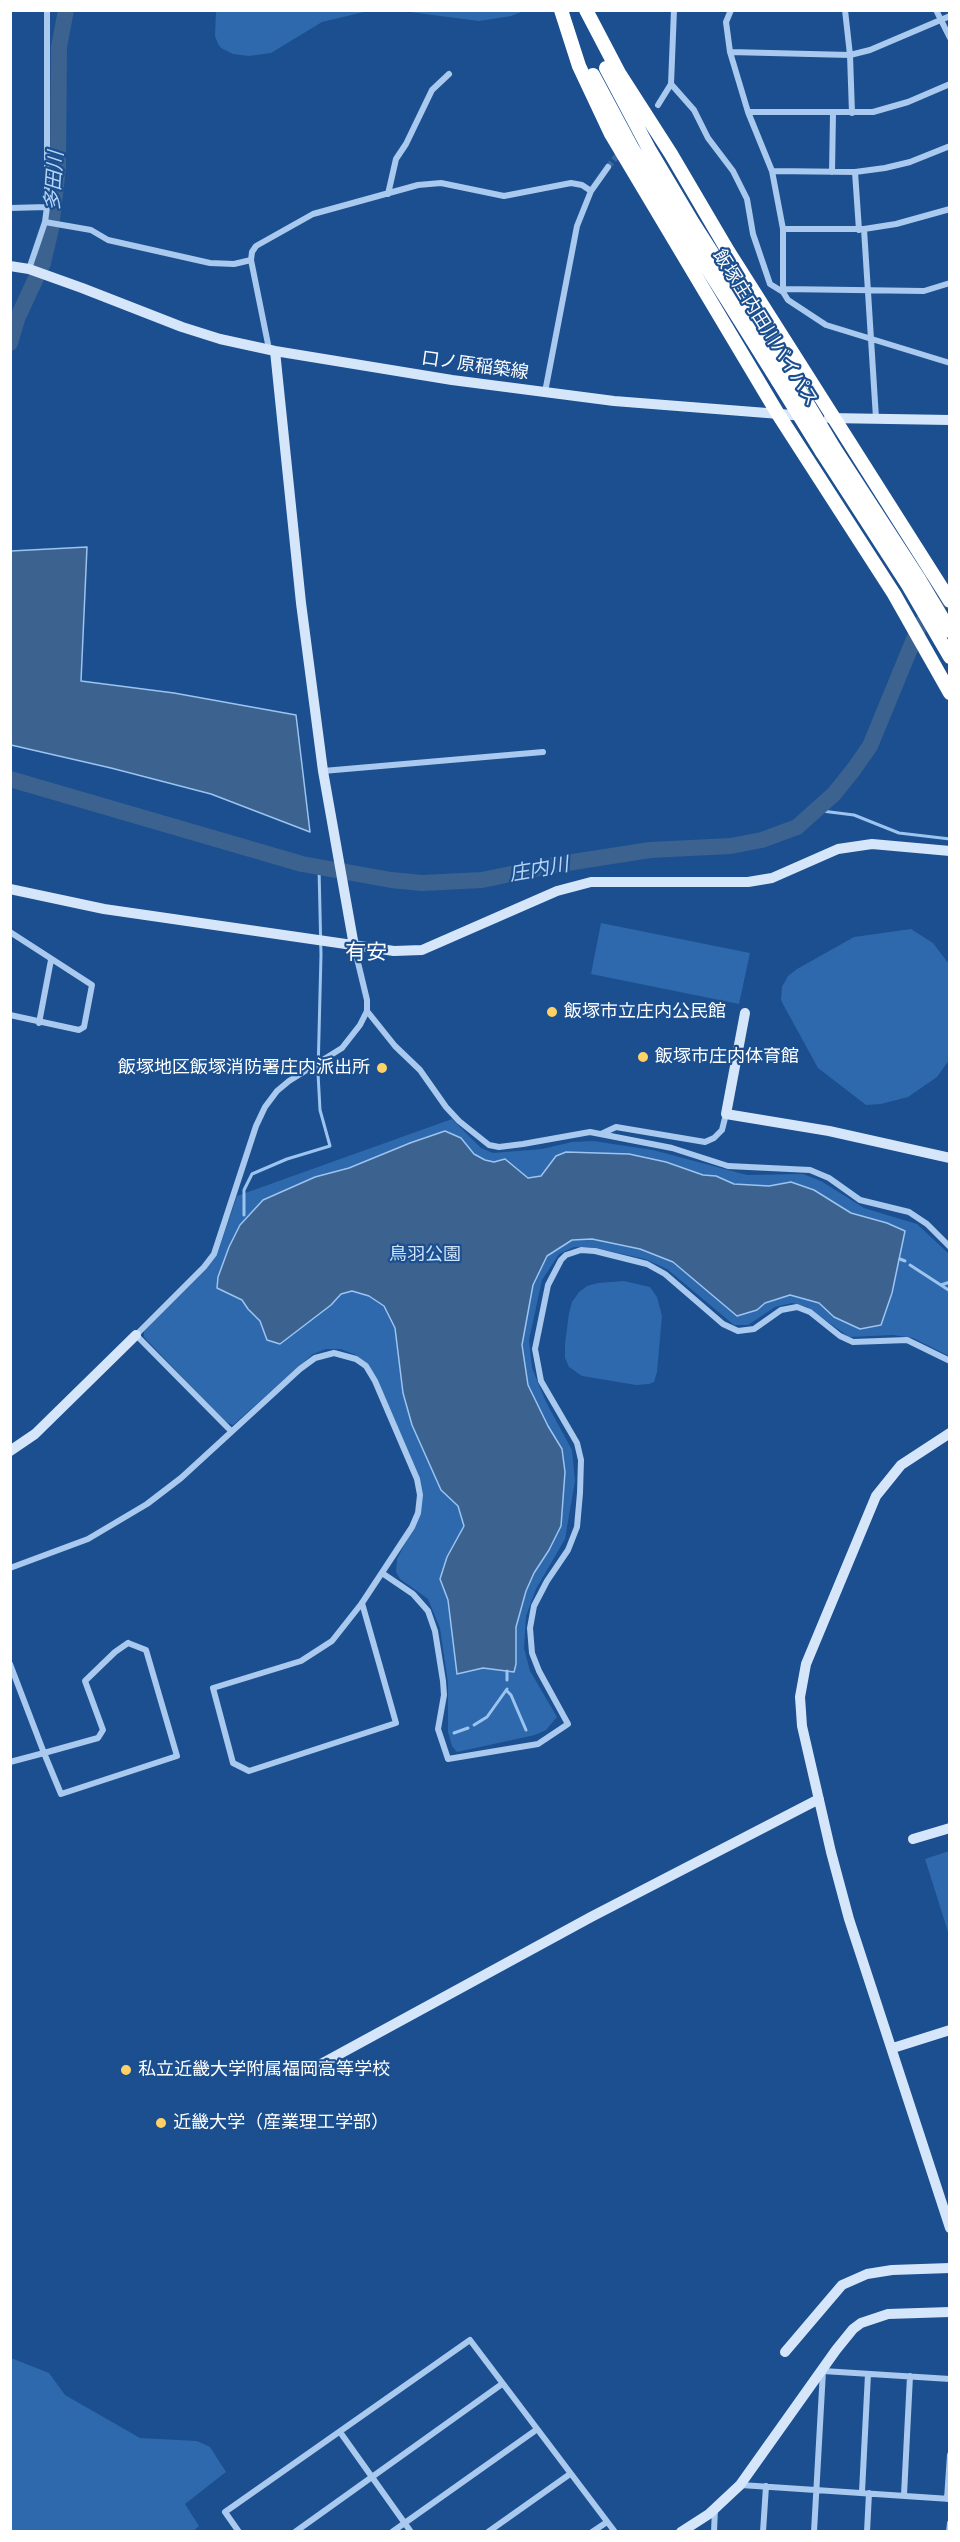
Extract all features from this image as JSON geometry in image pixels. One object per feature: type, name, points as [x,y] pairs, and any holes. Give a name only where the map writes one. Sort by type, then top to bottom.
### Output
[{"type":"highway","name":"飯塚庄内田川バイパス","points":[[563,10],[586,62],[632,148],[778,381],[828,450],[914,582],[950,631]]},
{"type":"highway","points":[[563,10],[579,66],[611,134],[778,414],[894,594],[950,693]]},
{"type":"highway","name":"飯塚庄内田川バイパス","points":[[584,10],[605,65],[649,149],[693,223],[794,381],[828,450]]},
{"type":"highway","points":[[584,10],[619,73],[832,418],[950,602]]},
{"type":"highway","name":"飯塚庄内田川バイパス","points":[[914,582],[947,651]]},
{"type":"street","points":[[29,269],[45,222],[47,207],[47,10]]},
{"type":"street","points":[[658,105],[671,84],[674,10]]},
{"type":"street","points":[[731,10],[726,22],[730,52],[748,112],[772,171],[783,229],[783,291],[788,300],[826,325],[950,363]]},
{"type":"street","points":[[845,10],[850,56],[852,113]]},
{"type":"street","points":[[936,10],[950,38]]},
{"type":"street","points":[[730,52],[850,56],[870,50],[950,16]]},
{"type":"street","points":[[388,194],[396,159],[406,144],[432,90],[449,74]]},
{"type":"street","points":[[671,84],[694,110],[708,138],[733,171],[747,199],[753,234],[770,284],[783,291],[924,291],[950,283]]},
{"type":"street","points":[[748,112],[873,112],[908,102],[950,84]]},
{"type":"street","points":[[832,172],[833,113]]},
{"type":"street","points":[[772,171],[855,172],[910,162],[950,146]]},
{"type":"street","points":[[545,393],[577,226],[591,191],[608,167]]},
{"type":"street","points":[[855,172],[862,230],[876,418]]},
{"type":"street","points":[[10,1451],[35,1434],[204,1267],[214,1254],[256,1126],[265,1107],[277,1091],[289,1081],[342,1048],[353,1037],[367,1011],[365,988],[345,903],[323,771],[272,350],[251,260],[252,252],[256,246],[313,214],[418,185],[441,183],[504,196],[572,183],[591,191]]},
{"type":"street","points":[[10,208],[47,207]]},
{"type":"street","points":[[783,229],[862,230],[896,224],[950,209]]},
{"type":"street","points":[[45,222],[91,230],[108,240],[210,263],[234,264],[251,260]]},
{"type":"street","name":"口ノ原稲築線","points":[[10,266],[29,269],[182,327],[220,339],[272,350],[545,393],[614,401],[832,418],[949,417]]},
{"type":"street","points":[[323,771],[543,753]]},
{"type":"street","points":[[10,889],[104,909],[354,946],[394,951],[422,950],[557,891],[591,882],[748,882],[772,878],[838,849],[872,844],[950,851]]},
{"type":"street","points":[[10,932],[92,985],[84,1027],[79,1030],[10,1015]]},
{"type":"street","points":[[39,1023],[51,960]]},
{"type":"street","points":[[367,1011],[395,1046],[420,1070],[446,1107],[459,1121],[489,1144],[499,1147],[523,1144],[581,1132],[672,1148],[728,1166],[810,1170],[829,1178],[860,1200],[909,1212],[927,1224],[950,1246]]},
{"type":"street","points":[[601,1135],[616,1127],[705,1142],[714,1138],[722,1130],[726,1114],[745,1012]]},
{"type":"street","points":[[726,1114],[829,1131],[950,1158]]},
{"type":"street","points":[[382,1573],[413,1594],[428,1611],[435,1631],[443,1681],[444,1695],[438,1729],[448,1759],[538,1744],[568,1724],[539,1671],[532,1653],[530,1628],[534,1606],[547,1581],[568,1550],[577,1527],[581,1460],[577,1443],[541,1381],[536,1357],[548,1285],[566,1255],[581,1250],[595,1251],[647,1264],[665,1274],[723,1324],[738,1331],[754,1329],[781,1310],[797,1307],[810,1312],[840,1336],[853,1341],[906,1340],[950,1361]]},
{"type":"street","points":[[136,1335],[231,1431]]},
{"type":"street","points":[[10,1568],[88,1539],[147,1504],[181,1478],[300,1369],[324,1354],[345,1354],[366,1366],[375,1381],[417,1479],[420,1495],[418,1513],[412,1527],[362,1603],[332,1641],[301,1661],[213,1688],[232,1762],[249,1771],[396,1723],[362,1603]]},
{"type":"street","points":[[950,1432],[901,1465],[876,1496],[806,1664],[800,1696],[802,1726],[849,1919],[950,2228]]},
{"type":"street","points":[[10,1664],[44,1753],[61,1794],[177,1756],[146,1650],[128,1643],[115,1652],[86,1681],[102,1730],[98,1738],[44,1753],[10,1762]]},
{"type":"street","points":[[312,2069],[591,1917],[819,1799]]},
{"type":"street","points":[[912,1839],[950,1828]]},
{"type":"street","points":[[893,2048],[950,2030]]},
{"type":"street","points":[[785,2352],[842,2286],[867,2274],[884,2271],[950,2268]]},
{"type":"street","points":[[681,2532],[715,2508],[740,2484],[836,2350],[861,2323],[888,2314],[950,2312]]},
{"type":"street","points":[[239,2532],[225,2511],[470,2340],[615,2532]]},
{"type":"street","points":[[823,2371],[950,2379]]},
{"type":"street","points":[[814,2532],[823,2371]]},
{"type":"street","points":[[867,2532],[868,2374]]},
{"type":"street","points":[[904,2495],[910,2376]]},
{"type":"street","points":[[296,2532],[502,2384]]},
{"type":"street","points":[[392,2532],[536,2430]]},
{"type":"street","points":[[340,2432],[411,2532]]},
{"type":"street","points":[[740,2484],[948,2499],[950,2455]]},
{"type":"street","points":[[488,2532],[570,2474]]},
{"type":"street","points":[[764,2532],[766,2486]]},
{"type":"street","points":[[714,2532],[715,2508]]},
{"type":"street","points":[[592,2532],[607,2522]]},
{"type":"street","points":[[949,2532],[950,2523]]},
{"type":"green space","points":[[216,10],[368,11],[322,22],[271,53],[249,56],[233,54],[218,44],[215,36]]},
{"type":"green space","points":[[402,11],[524,11],[511,16],[479,21]]},
{"type":"green space","points":[[601,923],[750,953],[739,1004],[591,974]]},
{"type":"green space","points":[[911,929],[933,943],[949,964],[949,1060],[937,1077],[908,1097],[881,1104],[866,1105],[818,1068],[781,1000],[782,987],[788,976],[797,969],[854,937]]},
{"type":"green space","name":"鳥羽公園","points":[[452,1119],[481,1148],[493,1153],[542,1149],[572,1142],[593,1141],[653,1150],[747,1175],[803,1174],[821,1181],[864,1208],[917,1224],[949,1254],[949,1356],[913,1338],[893,1335],[849,1337],[807,1307],[792,1303],[775,1307],[748,1325],[734,1325],[667,1269],[645,1259],[591,1247],[574,1247],[559,1254],[542,1280],[529,1340],[532,1368],[546,1402],[572,1450],[575,1481],[565,1539],[536,1589],[526,1616],[524,1648],[530,1671],[557,1717],[546,1730],[535,1735],[457,1752],[452,1746],[448,1732],[448,1683],[440,1628],[428,1599],[400,1579],[396,1572],[397,1559],[420,1515],[421,1487],[367,1365],[356,1355],[341,1349],[326,1349],[313,1354],[233,1425],[224,1421],[144,1337],[144,1331],[217,1255],[237,1196]]},
{"type":"green space","points":[[624,1281],[650,1287],[657,1297],[662,1316],[657,1372],[654,1382],[649,1384],[636,1385],[582,1376],[569,1367],[565,1358],[569,1313],[572,1302],[579,1292],[587,1286],[598,1283]]},
{"type":"green space","points":[[950,1851],[949,1935],[925,1859]]},
{"type":"green space","points":[[11,2358],[49,2373],[65,2395],[140,2438],[197,2441],[210,2447],[226,2472],[185,2504],[199,2526],[192,2532],[11,2531]]},
{"type":"shaded area","points":[[87,547],[81,681],[174,693],[296,715],[310,832],[211,794],[11,745],[11,551]]},
{"type":"shaded area","name":"鳥羽公園","points":[[445,1131],[461,1138],[474,1154],[494,1162],[505,1159],[528,1178],[541,1176],[556,1156],[566,1152],[629,1154],[666,1162],[703,1175],[716,1176],[734,1184],[769,1186],[791,1182],[814,1190],[851,1213],[887,1223],[905,1231],[892,1293],[881,1325],[860,1329],[834,1317],[819,1303],[790,1295],[737,1316],[673,1262],[640,1249],[592,1239],[572,1240],[547,1256],[533,1285],[522,1345],[528,1385],[562,1449],[565,1472],[561,1526],[526,1591],[516,1627],[514,1672],[483,1668],[457,1674],[448,1600],[440,1579],[447,1557],[464,1526],[458,1506],[441,1490],[412,1425],[403,1393],[395,1328],[384,1306],[369,1296],[352,1291],[341,1294],[331,1305],[280,1344],[267,1340],[260,1321],[242,1300],[217,1288],[218,1277],[240,1225],[263,1200],[315,1177],[349,1168]]},
{"type":"waterway","name":"多田川","points":[[10,343],[17,319],[43,263],[51,229],[58,168],[59,47],[66,10]]},
{"type":"waterway","name":"庄内川","points":[[10,779],[302,864],[391,880],[422,883],[482,880],[554,865],[650,850],[731,846],[762,840],[797,827],[834,794],[870,746],[919,627],[938,606]]},
{"type":"waterway","points":[[814,810],[854,815],[899,833],[950,839]]},
{"type":"waterway","points":[[244,1215],[244,1190],[252,1174],[287,1159],[330,1146],[320,1110],[318,1073],[321,955],[319,868]]},
{"type":"waterway","points":[[900,1259],[905,1261]]},
{"type":"waterway","points":[[910,1265],[950,1291]]},
{"type":"waterway","points":[[941,1285],[950,1282]]},
{"type":"waterway","points":[[507,1671],[507,1680]]},
{"type":"waterway","points":[[474,1725],[487,1717],[507,1689]]},
{"type":"waterway","points":[[507,1691],[511,1695],[526,1730]]},
{"type":"waterway","points":[[454,1733],[468,1728]]},
{"type":"tunnel","points":[[608,167],[621,151]]},
{"type":"place","name":"飯塚市立庄内公民館","points":[[552,1012]]},
{"type":"place","name":"飯塚市庄内体育館","points":[[643,1057]]},
{"type":"place","name":"飯塚地区飯塚消防署庄内派出所","points":[[382,1068]]},
{"type":"place","name":"私立近畿大学附属福岡高等学校","points":[[126,2070]]},
{"type":"place","name":"近畿大学（産業理工学部）","points":[[161,2123]]},
{"type":"district","name":"有安","points":[[366,953]]}]
